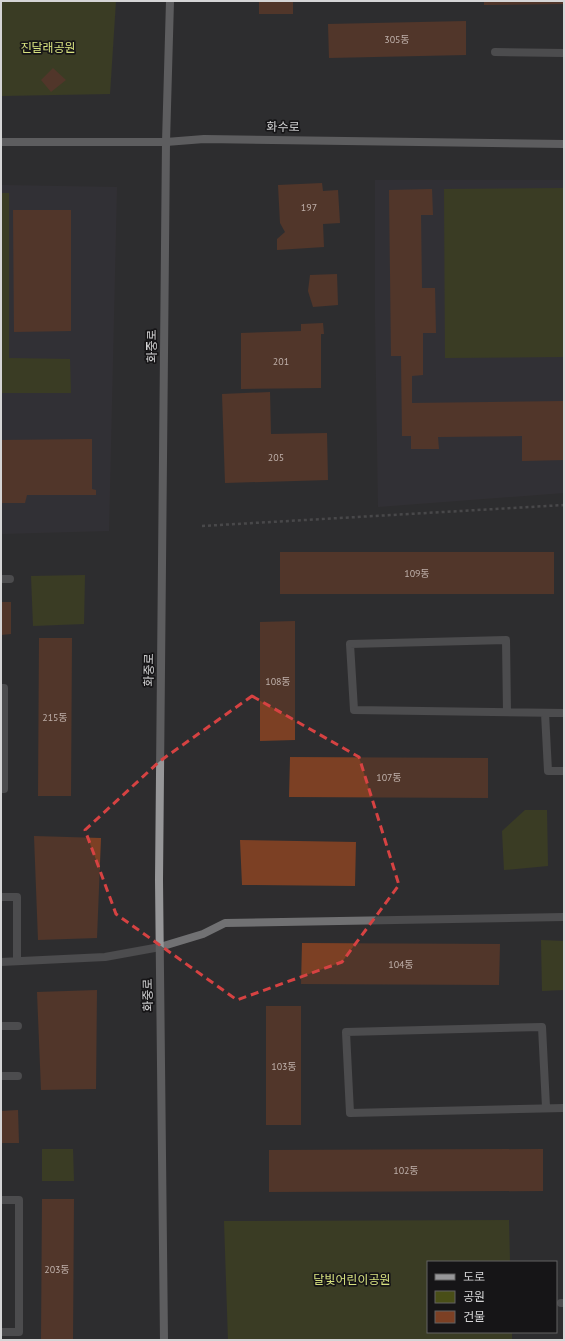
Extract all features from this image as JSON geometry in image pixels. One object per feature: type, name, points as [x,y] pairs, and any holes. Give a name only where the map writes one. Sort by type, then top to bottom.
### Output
[{"type":"main road","name":"화중로","points":[[164,1340],[159,880],[166,142],[170,1]]},
{"type":"main road","name":"화수로","points":[[1,142],[166,142],[204,139],[564,144]]},
{"type":"lane","points":[[495,52],[564,53]]},
{"type":"lane","points":[[1,579],[10,579]]},
{"type":"lane","points":[[507,712],[506,640],[350,644],[354,710],[564,713]]},
{"type":"lane","points":[[1,688],[4,688],[2,722],[4,789],[1,789]]},
{"type":"lane","points":[[545,713],[548,771],[564,771]]},
{"type":"lane","points":[[1,897],[17,897],[17,961]]},
{"type":"lane","points":[[1,962],[105,957],[160,947],[203,934],[225,923],[564,916]]},
{"type":"lane","points":[[1,1026],[18,1026]]},
{"type":"lane","points":[[546,1107],[542,1027],[346,1032],[350,1113],[546,1107],[564,1108]]},
{"type":"lane","points":[[1,1076],[18,1076]]},
{"type":"lane","points":[[1,1200],[19,1200],[19,1332],[1,1332]]},
{"type":"path","points":[[202,526],[564,505]]},
{"type":"highlighted area","points":[[252,696],[359,757],[399,885],[342,962],[237,1000],[116,914],[85,830],[160,761]]},
{"type":"shaded area","points":[[375,180],[564,180],[564,493],[378,507],[375,317]]},
{"type":"shaded area","points":[[1,185],[117,187],[109,531],[1,534]]},
{"type":"green space","name":"진달래공원","points":[[1,1],[116,1],[110,94],[1,96]]},
{"type":"green space","points":[[564,188],[564,357],[445,358],[444,189]]},
{"type":"green space","points":[[1,193],[9,193],[9,358],[70,359],[71,393],[1,393]]},
{"type":"green space","points":[[85,575],[84,624],[33,626],[31,576]]},
{"type":"green space","points":[[525,810],[547,810],[548,866],[504,870],[502,831]]},
{"type":"green space","points":[[541,940],[564,941],[564,990],[542,991]]},
{"type":"green space","points":[[42,1149],[73,1149],[74,1181],[42,1181]]},
{"type":"green space","name":"달빛어린이공원","points":[[509,1220],[510,1261],[427,1261],[427,1333],[512,1333],[512,1340],[228,1340],[224,1221]]},
{"type":"building","points":[[259,1],[293,1],[293,14],[259,14]]},
{"type":"building","points":[[484,1],[564,1],[564,4],[484,5]]},
{"type":"building","points":[[466,21],[466,55],[329,58],[328,24]]},
{"type":"building","points":[[53,68],[66,80],[51,92],[41,80]]},
{"type":"building","points":[[322,183],[323,191],[338,190],[340,223],[323,224],[324,247],[277,250],[277,239],[285,232],[280,223],[278,185]]},
{"type":"building","points":[[432,189],[433,215],[421,215],[422,288],[435,288],[436,333],[423,333],[423,375],[412,376],[412,403],[564,401],[564,460],[522,461],[522,436],[438,437],[439,449],[411,449],[411,436],[402,436],[401,356],[391,356],[389,190]]},
{"type":"building","points":[[13,210],[71,210],[71,331],[14,332]]},
{"type":"building","points":[[337,274],[338,305],[313,307],[308,291],[310,275]]},
{"type":"building","points":[[323,323],[324,334],[321,334],[321,388],[241,389],[241,333],[301,331],[301,324]]},
{"type":"building","points":[[270,392],[271,434],[327,433],[328,480],[225,483],[222,394]]},
{"type":"building","points":[[92,439],[92,489],[96,490],[96,495],[27,495],[25,503],[1,503],[1,440]]},
{"type":"building","points":[[280,552],[554,552],[554,594],[280,594]]},
{"type":"building","points":[[1,602],[11,602],[11,634],[1,635]]},
{"type":"building","points":[[295,621],[295,740],[260,741],[260,622]]},
{"type":"building","points":[[39,638],[72,638],[71,796],[38,796]]},
{"type":"building","points":[[290,757],[488,758],[488,798],[289,797]]},
{"type":"building","points":[[34,836],[101,838],[97,938],[38,940]]},
{"type":"building","points":[[240,840],[356,842],[355,886],[242,885]]},
{"type":"building","points":[[302,943],[500,944],[499,985],[301,984]]},
{"type":"building","points":[[97,990],[96,1089],[41,1090],[37,992]]},
{"type":"building","points":[[266,1006],[301,1006],[301,1125],[266,1125]]},
{"type":"building","points":[[18,1110],[19,1143],[1,1143],[1,1111]]},
{"type":"building","points":[[543,1149],[543,1191],[269,1192],[269,1150]]},
{"type":"building","points":[[42,1199],[74,1199],[73,1340],[41,1340]]}]
